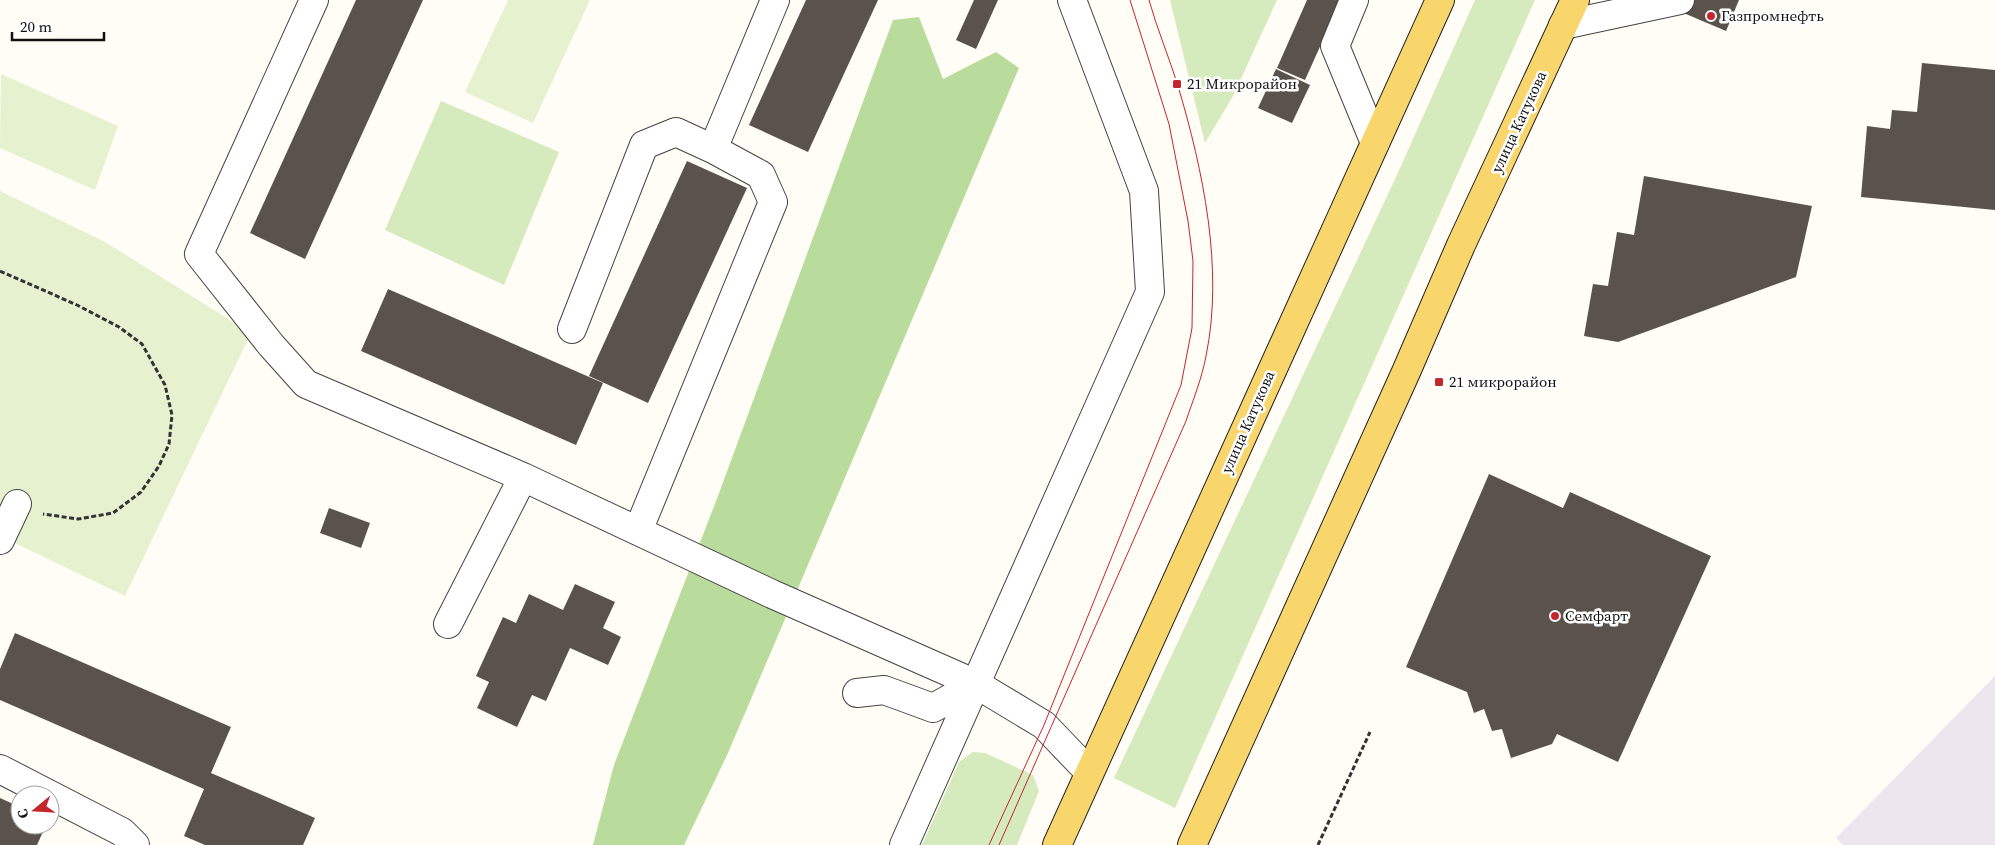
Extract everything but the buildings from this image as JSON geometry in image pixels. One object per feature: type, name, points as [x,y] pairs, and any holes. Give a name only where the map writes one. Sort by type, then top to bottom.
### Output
[{"type":"main road","name":"улица Катукова","points":[[1057,845],[1440,0]]},
{"type":"main road","name":"улица Катукова","points":[[1192,845],[1574,0]]},
{"type":"street","points":[[314,0],[200,254],[271,345],[306,384],[522,477],[772,594],[976,684],[1044,725],[1089,772]]},
{"type":"street","points":[[713,149],[775,0]]},
{"type":"street","points":[[904,845],[1150,292],[1144,191],[1072,0]]},
{"type":"street","points":[[1354,0],[1335,46],[1375,144]]},
{"type":"street","points":[[1563,25],[1680,0]]},
{"type":"street","points":[[572,329],[644,145],[676,132],[761,174],[773,202],[638,531]]},
{"type":"street","points":[[448,624],[522,477]]},
{"type":"street","points":[[0,540],[17,504]]},
{"type":"street","points":[[857,693],[884,690],[933,708],[976,684]]},
{"type":"street","points":[[0,769],[122,832],[135,845]]},
{"type":"path","points":[[0,271],[77,305],[119,327],[142,344],[165,384],[172,415],[169,444],[159,466],[140,492],[113,512],[78,520],[37,513],[17,504]]},
{"type":"path","points":[[1318,845],[1370,732]]},
{"type":"shaded area","points":[[1995,676],[1995,845],[1843,845],[1836,838]]},
{"type":"green space","points":[[508,0],[590,0],[533,123],[465,92]]},
{"type":"green space","points":[[1170,0],[1277,0],[1233,96],[1205,143]]},
{"type":"green space","points":[[1475,0],[1535,0],[1175,808],[1114,778],[1396,177]]},
{"type":"green space","points":[[919,17],[943,79],[996,52],[1019,68],[728,753],[684,845],[593,845],[614,765],[718,496],[893,20]]},
{"type":"green space","points":[[1,74],[118,126],[95,190],[0,148]]},
{"type":"green space","points":[[441,101],[559,152],[504,285],[385,230]]},
{"type":"green space","points":[[0,191],[105,242],[251,333],[125,596],[0,536]]},
{"type":"green space","points":[[973,752],[985,753],[1033,775],[1039,791],[1017,845],[922,845],[959,762]]},
{"type":"tram line","points":[[989,845],[1044,725],[1181,385],[1192,328],[1193,261],[1188,221],[1169,124],[1130,0]]},
{"type":"tram line","points":[[999,845],[1186,421],[1200,381],[1206,356],[1211,323],[1213,289],[1212,254],[1203,185],[1178,86],[1149,0]]},
{"type":"place","name":"Газпромнефть","points":[[1711,16]]},
{"type":"place","name":"21 Микрорайон","points":[[1177,84]]},
{"type":"place","name":"21 микрорайон","points":[[1439,382]]},
{"type":"place","name":"Семфарт","points":[[1555,616]]}]
